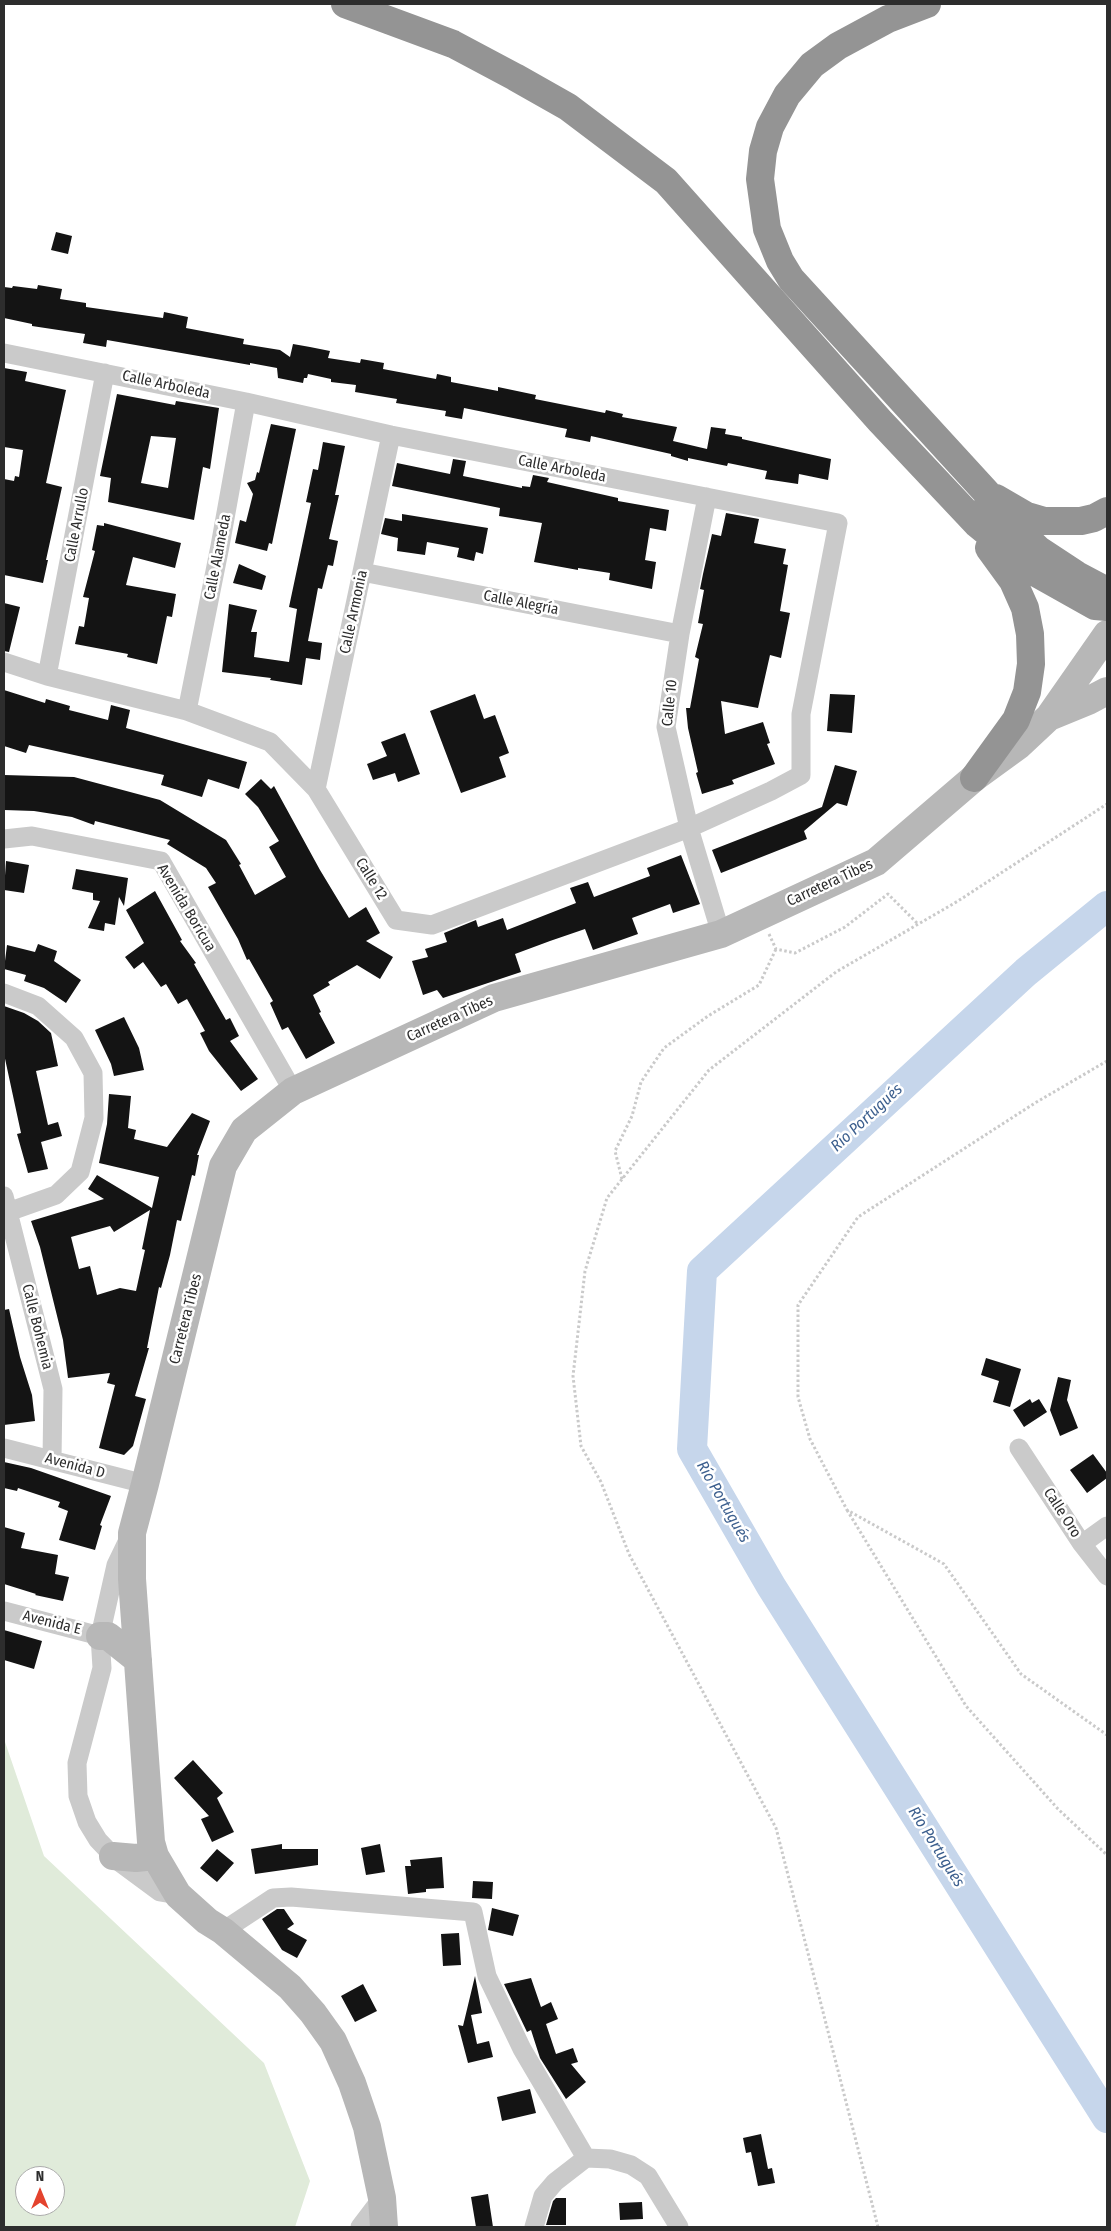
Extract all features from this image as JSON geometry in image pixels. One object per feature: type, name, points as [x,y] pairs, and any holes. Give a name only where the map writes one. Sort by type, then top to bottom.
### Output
[{"type":"highway","points":[[345,4],[453,44],[514,76],[568,107],[666,182],[880,421],[977,524],[1038,574],[1095,606],[1107,607]]},
{"type":"highway","points":[[927,4],[888,19],[838,46],[812,65],[798,81],[778,110],[766,139],[761,164],[762,196],[767,229],[780,261],[791,279],[986,493],[1027,516],[1044,521],[1081,521],[1094,518],[1107,511]]},
{"type":"highway","points":[[986,493],[989,502],[1039,550],[1077,575],[1107,591]]},
{"type":"highway","points":[[974,778],[1016,720],[1024,703],[1030,681],[1032,648],[1028,616],[1014,581],[989,547],[977,524]]},
{"type":"street","name":"Calle Arboleda","points":[[4,354],[246,402],[391,435],[838,524],[801,714],[801,775],[771,791]]},
{"type":"street","name":"Calle Arrullo","points":[[47,676],[105,373]]},
{"type":"street","name":"Calle Alameda","points":[[187,711],[246,402]]},
{"type":"street","name":"Calle Armonia","points":[[316,789],[391,435]]},
{"type":"street","name":"Calle 10","points":[[706,497],[680,634],[666,727],[689,828],[721,934]]},
{"type":"street","name":"Calle Alegría","points":[[362,572],[680,634]]},
{"type":"street","name":"Carretera Tibes","points":[[384,2227],[382,2198],[367,2127],[352,2083],[333,2041],[313,2013],[290,1987],[223,1931],[207,1921],[178,1895],[155,1856],[151,1842],[132,1579],[132,1533],[223,1166],[244,1130],[293,1091],[494,998],[721,934],[876,862],[974,778],[1018,746],[1049,717],[1107,634]]},
{"type":"street","name":"Calle 12","points":[[4,662],[47,676],[187,711],[270,742],[316,789],[396,920],[432,925],[689,828],[771,791]]},
{"type":"street","points":[[1049,717],[1107,691]]},
{"type":"street","name":"Avenida Boricua","points":[[4,839],[32,836],[161,861],[293,1091]]},
{"type":"street","points":[[4,993],[38,1006],[74,1038],[92,1073],[94,1118],[80,1172],[56,1194],[6,1204]]},
{"type":"street","name":"Calle Bohemia","points":[[6,1204],[53,1389],[52,1460]]},
{"type":"street","name":"Avenida D","points":[[4,1448],[145,1484]]},
{"type":"street","name":"Calle Oro","points":[[1019,1448],[1082,1544],[1107,1576]]},
{"type":"street","points":[[1082,1544],[1107,1526]]},
{"type":"street","points":[[132,1533],[116,1565],[100,1636],[102,1668],[77,1763],[78,1796],[87,1822],[94,1834],[113,1856],[160,1892],[178,1895]]},
{"type":"street","name":"Avenida E","points":[[4,1611],[100,1636]]},
{"type":"street","points":[[100,1636],[108,1636],[138,1660]]},
{"type":"street","points":[[113,1856],[136,1858],[155,1856]]},
{"type":"street","points":[[223,1931],[274,1898],[282,1897],[473,1912],[487,1976],[522,2049],[586,2158]]},
{"type":"street","points":[[534,2227],[543,2196],[555,2182],[586,2158],[610,2159],[631,2165],[648,2176],[679,2227]]},
{"type":"street","points":[[360,2227],[382,2198]]},
{"type":"path","points":[[878,2227],[776,1828],[629,1554],[601,1482],[581,1446],[574,1376],[585,1270],[607,1198],[710,1070],[836,972],[1062,835],[1107,804]]},
{"type":"path","points":[[776,949],[795,953],[845,927],[888,894],[918,924]]},
{"type":"path","points":[[622,1179],[616,1151],[632,1116],[640,1082],[664,1048],[708,1016],[759,985],[776,949],[761,915]]},
{"type":"path","points":[[1107,1061],[1035,1102],[858,1217],[798,1305],[798,1397],[810,1439],[847,1510],[966,1706],[1058,1809],[1107,1854]]},
{"type":"path","points":[[847,1510],[944,1564],[1021,1674],[1107,1735]]},
{"type":"green space","points":[[4,1739],[44,1856],[264,2063],[310,2181],[295,2227],[4,2227]]},
{"type":"building","points":[[56,232],[72,236],[68,254],[51,250]]},
{"type":"building","points":[[38,285],[62,289],[60,299],[86,303],[86,307],[163,318],[164,312],[188,317],[186,328],[244,339],[243,344],[280,350],[290,357],[293,344],[310,347],[330,351],[328,358],[360,363],[361,359],[384,363],[383,369],[436,379],[437,374],[451,377],[451,382],[498,391],[498,387],[536,395],[535,399],[605,413],[606,410],[623,414],[622,417],[677,427],[673,441],[707,449],[711,427],[726,429],[725,434],[742,437],[742,439],[831,459],[828,480],[799,474],[798,484],[765,479],[767,471],[728,463],[727,466],[688,458],[688,461],[671,456],[671,454],[591,436],[590,442],[565,437],[567,429],[464,408],[462,419],[445,416],[446,411],[396,403],[397,399],[355,392],[356,385],[331,382],[331,379],[308,374],[307,378],[304,378],[303,383],[278,378],[277,368],[250,363],[250,365],[107,340],[106,347],[83,343],[85,334],[32,326],[32,324],[4,318],[4,287],[12,288],[13,286],[37,289]]},
{"type":"building","points":[[4,368],[27,372],[25,381],[66,390],[46,483],[62,487],[46,560],[48,560],[43,583],[4,575],[4,479],[14,481],[15,476],[19,477],[23,450],[4,447]]},
{"type":"building","points":[[117,394],[175,405],[176,401],[219,408],[210,469],[203,467],[194,520],[108,502],[111,478],[100,476]],"holes":[[[151,436],[176,438],[168,488],[141,483]]]},
{"type":"building","points":[[271,424],[296,429],[272,544],[269,543],[267,551],[235,543],[240,520],[246,522],[253,494],[247,483],[255,480],[257,472],[259,473]]},
{"type":"building","points":[[323,442],[345,446],[335,495],[339,495],[329,539],[338,541],[333,566],[328,565],[322,589],[318,588],[308,641],[322,643],[320,660],[306,658],[302,685],[270,680],[271,678],[222,672],[229,604],[257,610],[251,632],[257,632],[254,657],[289,662],[297,609],[289,607],[311,503],[306,502],[313,469],[318,470]]},
{"type":"building","points":[[453,459],[466,461],[463,476],[522,488],[522,486],[530,487],[533,475],[549,478],[547,482],[618,498],[618,501],[669,510],[666,531],[650,528],[645,560],[656,562],[652,589],[609,580],[610,573],[578,568],[578,570],[534,562],[542,523],[499,516],[500,508],[392,486],[397,463],[450,474]]},
{"type":"building","points":[[726,513],[759,519],[754,543],[786,549],[783,564],[788,565],[780,611],[790,613],[781,658],[770,655],[758,708],[721,701],[725,734],[763,722],[770,743],[767,744],[775,764],[732,780],[734,784],[702,794],[696,773],[698,772],[688,728],[686,708],[690,708],[699,659],[695,657],[703,624],[698,623],[704,590],[700,589],[703,574],[712,534],[721,536]]},
{"type":"building","points":[[402,514],[488,528],[483,554],[476,552],[474,561],[457,557],[459,548],[427,542],[425,555],[397,551],[398,538],[381,534],[385,518],[402,521]]},
{"type":"building","points":[[104,523],[181,543],[175,568],[133,557],[126,585],[176,594],[172,617],[167,616],[157,664],[127,657],[128,654],[75,644],[79,626],[84,627],[89,598],[83,597],[95,551],[92,550],[97,525],[104,526]]},
{"type":"building","points":[[239,564],[266,576],[262,590],[233,583]]},
{"type":"building","points":[[4,603],[20,607],[9,652],[4,651]]},
{"type":"building","points":[[4,690],[45,703],[46,699],[70,706],[69,710],[108,720],[111,705],[130,710],[126,728],[247,762],[239,789],[208,779],[202,797],[161,785],[164,775],[29,745],[26,753],[4,746]]},
{"type":"building","points":[[475,694],[484,719],[495,715],[509,753],[499,757],[506,777],[461,793],[430,711]]},
{"type":"building","points":[[830,694],[855,695],[852,733],[827,731]]},
{"type":"building","points":[[405,733],[420,774],[398,782],[395,773],[373,780],[367,764],[387,756],[381,742]]},
{"type":"building","points":[[835,765],[857,771],[847,806],[837,803],[804,831],[807,839],[721,873],[712,850],[822,807]]},
{"type":"building","points":[[4,775],[74,777],[160,800],[226,840],[241,864],[239,865],[255,895],[286,877],[269,847],[279,841],[258,807],[245,794],[261,779],[271,789],[274,786],[320,870],[349,918],[366,907],[380,933],[366,941],[393,957],[380,979],[357,965],[328,982],[330,985],[313,995],[321,1012],[319,1013],[335,1043],[306,1059],[288,1027],[282,1030],[270,1003],[273,1001],[249,959],[247,960],[238,939],[208,887],[216,883],[206,868],[167,844],[170,840],[95,821],[94,825],[72,817],[34,811],[4,810]]},
{"type":"building","points":[[681,855],[700,904],[673,913],[670,904],[632,918],[638,934],[593,950],[585,929],[515,954],[521,972],[443,998],[437,990],[423,995],[412,961],[428,957],[425,949],[447,942],[444,933],[476,920],[478,927],[503,918],[507,930],[576,903],[570,888],[588,882],[594,897],[650,876],[647,868]]},
{"type":"building","points":[[6,861],[29,865],[24,893],[4,890]]},
{"type":"building","points":[[76,869],[128,878],[124,906],[119,897],[115,925],[105,923],[104,931],[88,928],[100,901],[93,900],[93,893],[72,889]]},
{"type":"building","points":[[155,891],[182,940],[180,941],[196,963],[194,964],[226,1020],[230,1018],[239,1036],[230,1041],[258,1079],[241,1091],[209,1051],[200,1033],[205,1031],[187,999],[178,1004],[166,984],[161,987],[143,962],[134,969],[125,957],[144,943],[126,910]]},
{"type":"building","points":[[38,944],[57,951],[54,961],[81,980],[66,1003],[44,988],[24,981],[26,975],[4,969],[7,945],[35,952]]},
{"type":"building","points":[[4,1006],[24,1013],[38,1021],[51,1033],[58,1066],[36,1071],[48,1125],[58,1122],[62,1136],[41,1142],[48,1169],[28,1173],[17,1134],[21,1133],[4,1054]]},
{"type":"building","points":[[124,1017],[139,1048],[144,1070],[114,1076],[111,1064],[95,1030]]},
{"type":"building","points":[[109,1094],[131,1096],[128,1128],[136,1130],[134,1139],[167,1147],[192,1113],[210,1121],[197,1155],[199,1155],[195,1176],[192,1175],[181,1221],[177,1220],[170,1255],[161,1288],[159,1287],[147,1348],[149,1348],[135,1396],[146,1399],[133,1446],[124,1455],[99,1448],[115,1385],[107,1383],[110,1373],[68,1378],[63,1340],[40,1247],[31,1221],[104,1199],[88,1189],[97,1175],[152,1208],[159,1177],[99,1163],[107,1124]],"holes":[[[150,1210],[142,1249],[145,1250],[136,1291],[120,1288],[97,1295],[90,1266],[79,1269],[71,1237],[110,1226],[114,1232]]]},
{"type":"building","points":[[9,1309],[20,1357],[32,1395],[35,1421],[4,1425],[4,1310]]},
{"type":"building","points":[[986,1358],[1021,1369],[1010,1407],[993,1402],[999,1381],[981,1375]]},
{"type":"building","points":[[1058,1377],[1071,1380],[1067,1400],[1078,1428],[1060,1436],[1050,1410]]},
{"type":"building","points":[[1030,1399],[1032,1403],[1039,1399],[1047,1412],[1024,1427],[1013,1410]]},
{"type":"building","points":[[1093,1454],[1107,1473],[1107,1478],[1087,1493],[1070,1470]]},
{"type":"building","points":[[4,1462],[31,1468],[111,1496],[100,1525],[102,1526],[95,1550],[59,1540],[68,1511],[58,1507],[60,1502],[18,1488],[17,1491],[4,1488]]},
{"type":"building","points":[[4,1527],[25,1533],[21,1548],[58,1555],[55,1574],[69,1577],[63,1601],[35,1595],[4,1584]]},
{"type":"building","points":[[4,1630],[42,1641],[34,1669],[4,1660]]},
{"type":"building","points":[[193,1760],[223,1793],[217,1798],[234,1832],[212,1842],[201,1819],[209,1816],[174,1778]]},
{"type":"building","points":[[282,1844],[282,1849],[318,1849],[318,1865],[255,1874],[251,1849]]},
{"type":"building","points":[[380,1844],[385,1872],[366,1875],[361,1848]]},
{"type":"building","points":[[217,1849],[234,1863],[217,1882],[200,1868]]},
{"type":"building","points":[[442,1857],[444,1888],[426,1889],[426,1892],[408,1894],[405,1866],[411,1866],[410,1860]]},
{"type":"building","points":[[473,1881],[493,1882],[492,1899],[472,1898]]},
{"type":"building","points":[[492,1908],[519,1915],[513,1936],[488,1930]]},
{"type":"building","points":[[277,1909],[284,1909],[294,1924],[287,1929],[307,1940],[297,1958],[282,1950],[262,1919]]},
{"type":"building","points":[[459,1933],[461,1965],[443,1966],[441,1934]]},
{"type":"building","points":[[475,1976],[482,2013],[471,2015],[477,2044],[489,2041],[493,2057],[468,2063],[458,2025],[463,2026]]},
{"type":"building","points":[[531,1978],[541,2007],[551,2002],[558,2019],[546,2024],[556,2054],[573,2048],[578,2062],[571,2064],[586,2082],[566,2099],[540,2058],[531,2030],[527,2032],[504,1984]]},
{"type":"building","points":[[363,1984],[377,2011],[355,2022],[341,1996]]},
{"type":"building","points":[[530,2089],[536,2113],[502,2121],[497,2097]]},
{"type":"building","points":[[761,2134],[768,2169],[772,2168],[775,2183],[758,2186],[751,2152],[746,2153],[743,2138]]},
{"type":"building","points":[[488,2194],[493,2227],[476,2227],[471,2197]]},
{"type":"building","points":[[556,2198],[566,2198],[566,2225],[546,2225],[553,2201]]},
{"type":"building","points":[[642,2202],[643,2219],[620,2220],[619,2203]]},
{"type":"waterway","name":"Río Portugués","points":[[1107,906],[1026,972],[702,1271],[692,1449],[771,1586],[1107,2118]]}]
